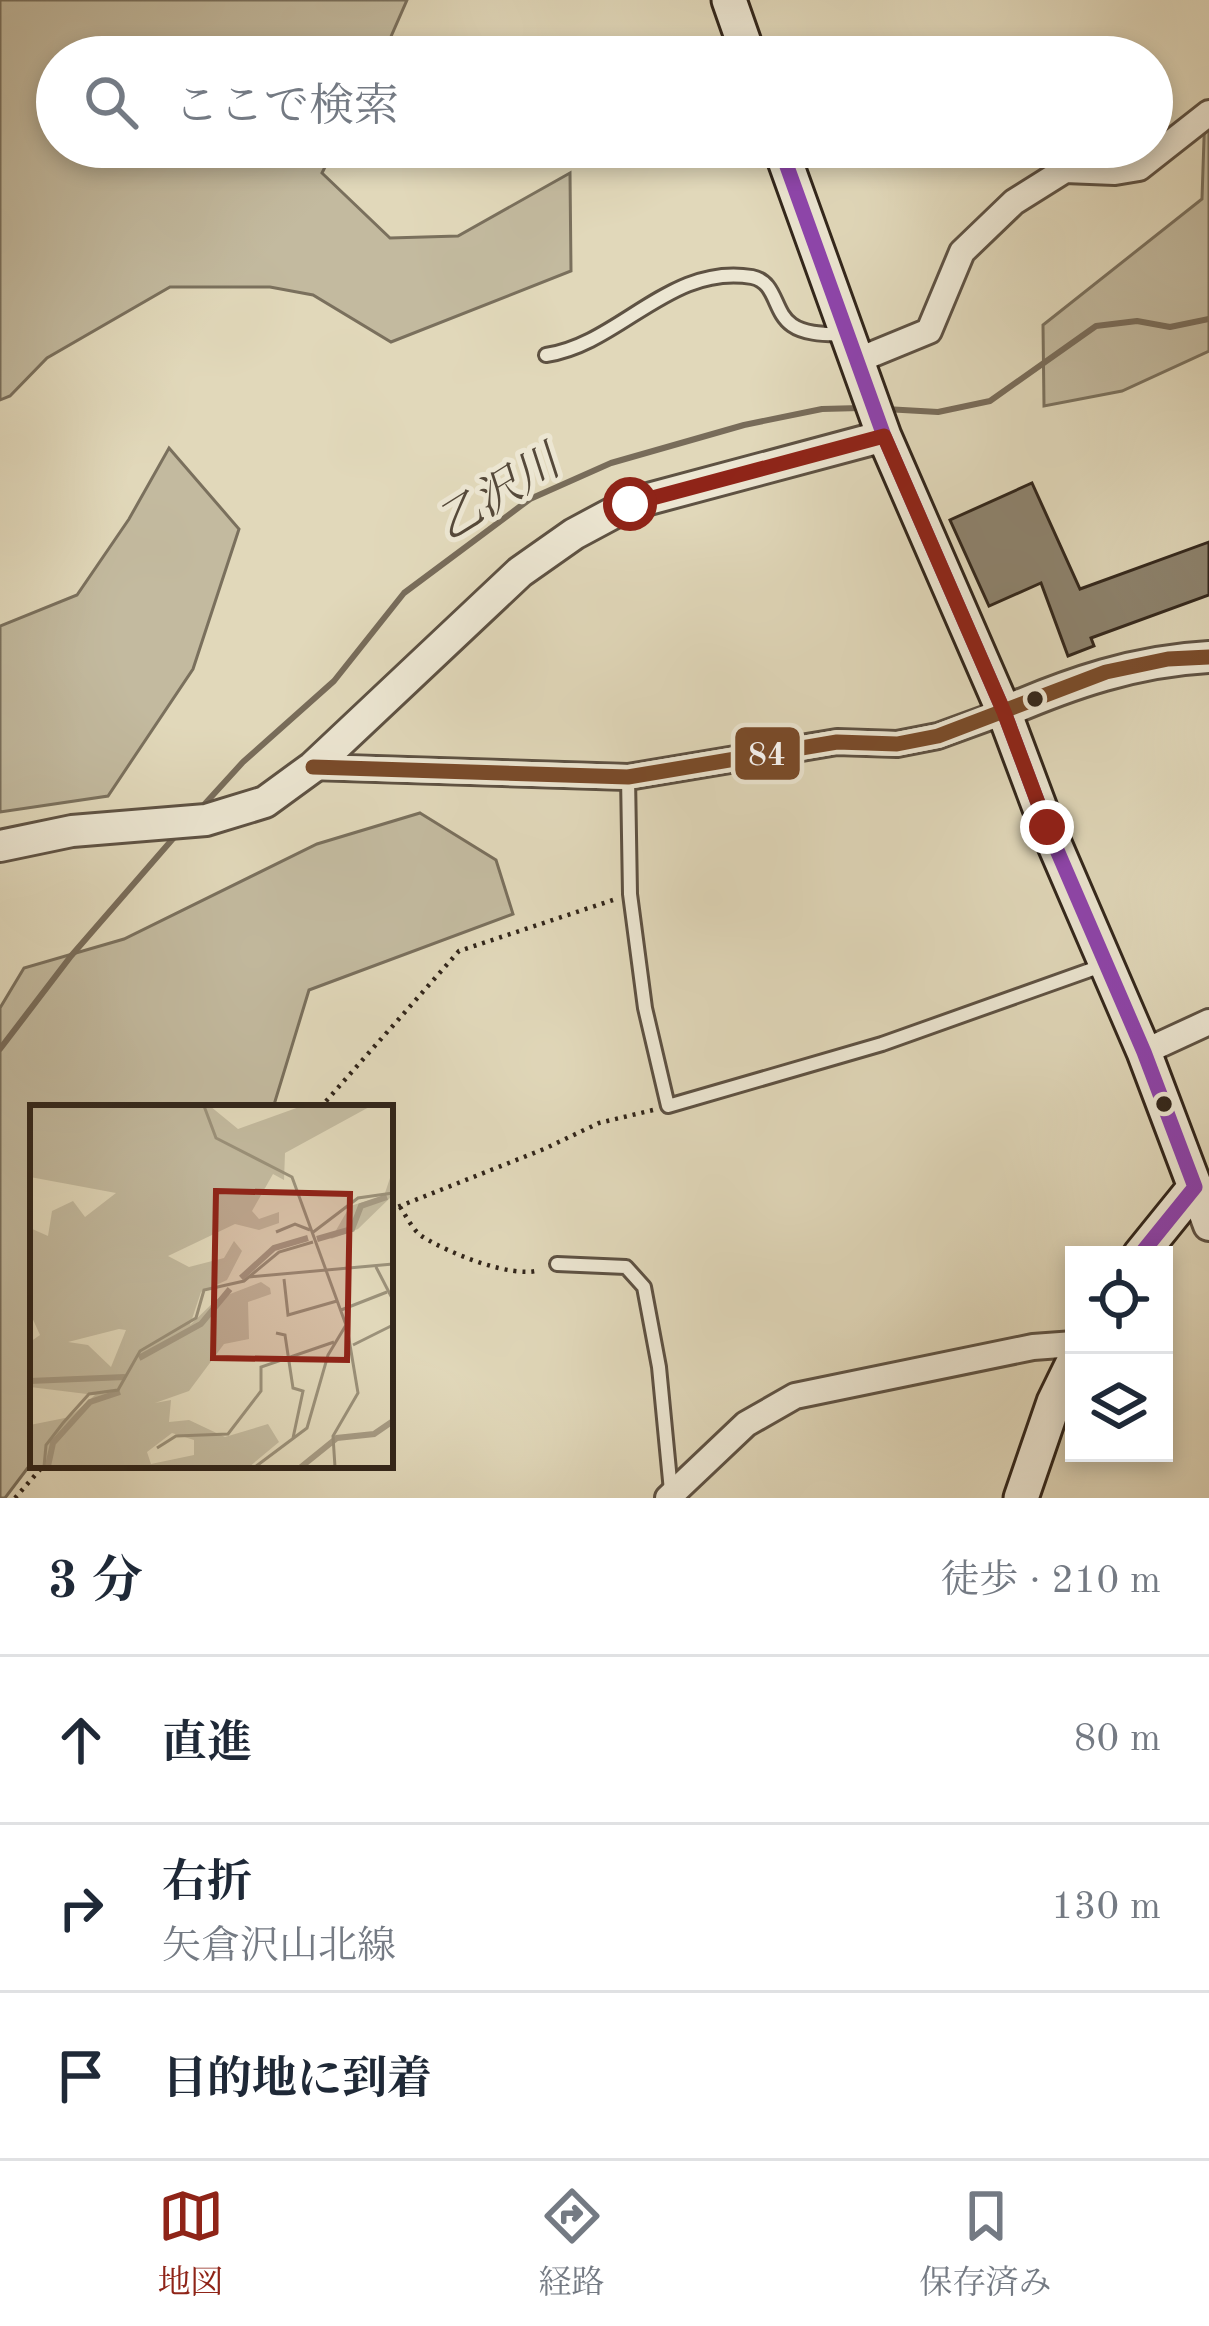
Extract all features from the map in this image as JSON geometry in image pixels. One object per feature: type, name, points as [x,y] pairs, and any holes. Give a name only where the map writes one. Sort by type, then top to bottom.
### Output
[{"type":"main road","points":[[728,0],[741,36]]},
{"type":"main road","points":[[788,168],[884,436],[1004,712],[1195,1186],[1147,1246]]},
{"type":"main road","points":[[1021,1498],[1065,1379]]},
{"type":"street","points":[[1173,141],[1209,113]]},
{"type":"street","points":[[852,348],[929,331],[962,252],[1014,202],[1065,170],[1134,168]]},
{"type":"street","points":[[0,846],[72,831],[206,820],[265,802],[313,767],[520,572],[574,534],[630,504],[884,436]]},
{"type":"street","points":[[313,767],[628,777],[837,742],[897,744],[938,736],[1106,672],[1168,659],[1209,657]]},
{"type":"street","points":[[1144,1052],[1209,1022]]},
{"type":"street","points":[[1195,1186],[1209,1225]]},
{"type":"street","points":[[671,1497],[746,1424],[795,1396],[847,1382],[928,1372],[1033,1347],[1065,1345]]},
{"type":"lane","points":[[546,355],[572,351],[677,287],[718,277],[755,278],[770,286],[783,316],[794,327],[852,348]]},
{"type":"lane","points":[[628,777],[630,894],[645,1008],[668,1106],[882,1044],[1105,964]]},
{"type":"lane","points":[[557,1264],[626,1267],[644,1287],[659,1367],[671,1497]]},
{"type":"path","points":[[323,1105],[459,951],[630,894]]},
{"type":"path","points":[[393,1209],[599,1123],[668,1106]]},
{"type":"path","points":[[400,1208],[419,1235],[475,1261],[528,1274],[557,1264]]},
{"type":"path","points":[[15,1498],[41,1468]]},
{"type":"shaded area","points":[[0,0],[407,0],[391,36],[36,36],[36,168],[324,168],[322,173],[390,238],[458,236],[570,173],[571,271],[391,342],[313,295],[270,287],[170,287],[47,358],[10,396],[0,400]]},
{"type":"shaded area","points":[[1209,106],[1209,351],[1122,391],[1044,406],[1043,325],[1202,199],[1205,109]]},
{"type":"shaded area","points":[[169,448],[239,529],[193,669],[108,796],[0,812],[0,626],[77,595],[129,519]]},
{"type":"shaded area","points":[[420,813],[496,860],[513,914],[309,990],[274,1105],[30,1105],[30,1465],[5,1498],[0,1498],[0,1008],[24,968],[124,939],[317,844]]},
{"type":"building","points":[[1032,483],[1080,589],[1209,542],[1209,595],[1091,638],[1094,646],[1068,656],[1041,583],[989,606],[950,520]]},
{"type":"waterway","name":"乙沢川","points":[[885,409],[938,412],[990,401],[1096,326],[1137,321],[1170,327],[1209,319]]},
{"type":"waterway","name":"乙沢川","points":[[202,807],[243,762],[334,681],[404,593],[530,499],[611,463],[744,425],[822,409],[860,408]]},
{"type":"waterway","name":"乙沢川","points":[[0,1049],[71,956],[177,834]]},
{"type":"transit line","points":[[788,168],[884,436],[1004,712],[1195,1187],[1147,1246]]},
{"type":"transit line","name":"84","points":[[313,767],[628,777],[837,742],[897,744],[938,736],[1106,672],[1168,659],[1209,657]]},
{"type":"route","points":[[630,504],[884,436],[1004,712],[1047,827]]}]
